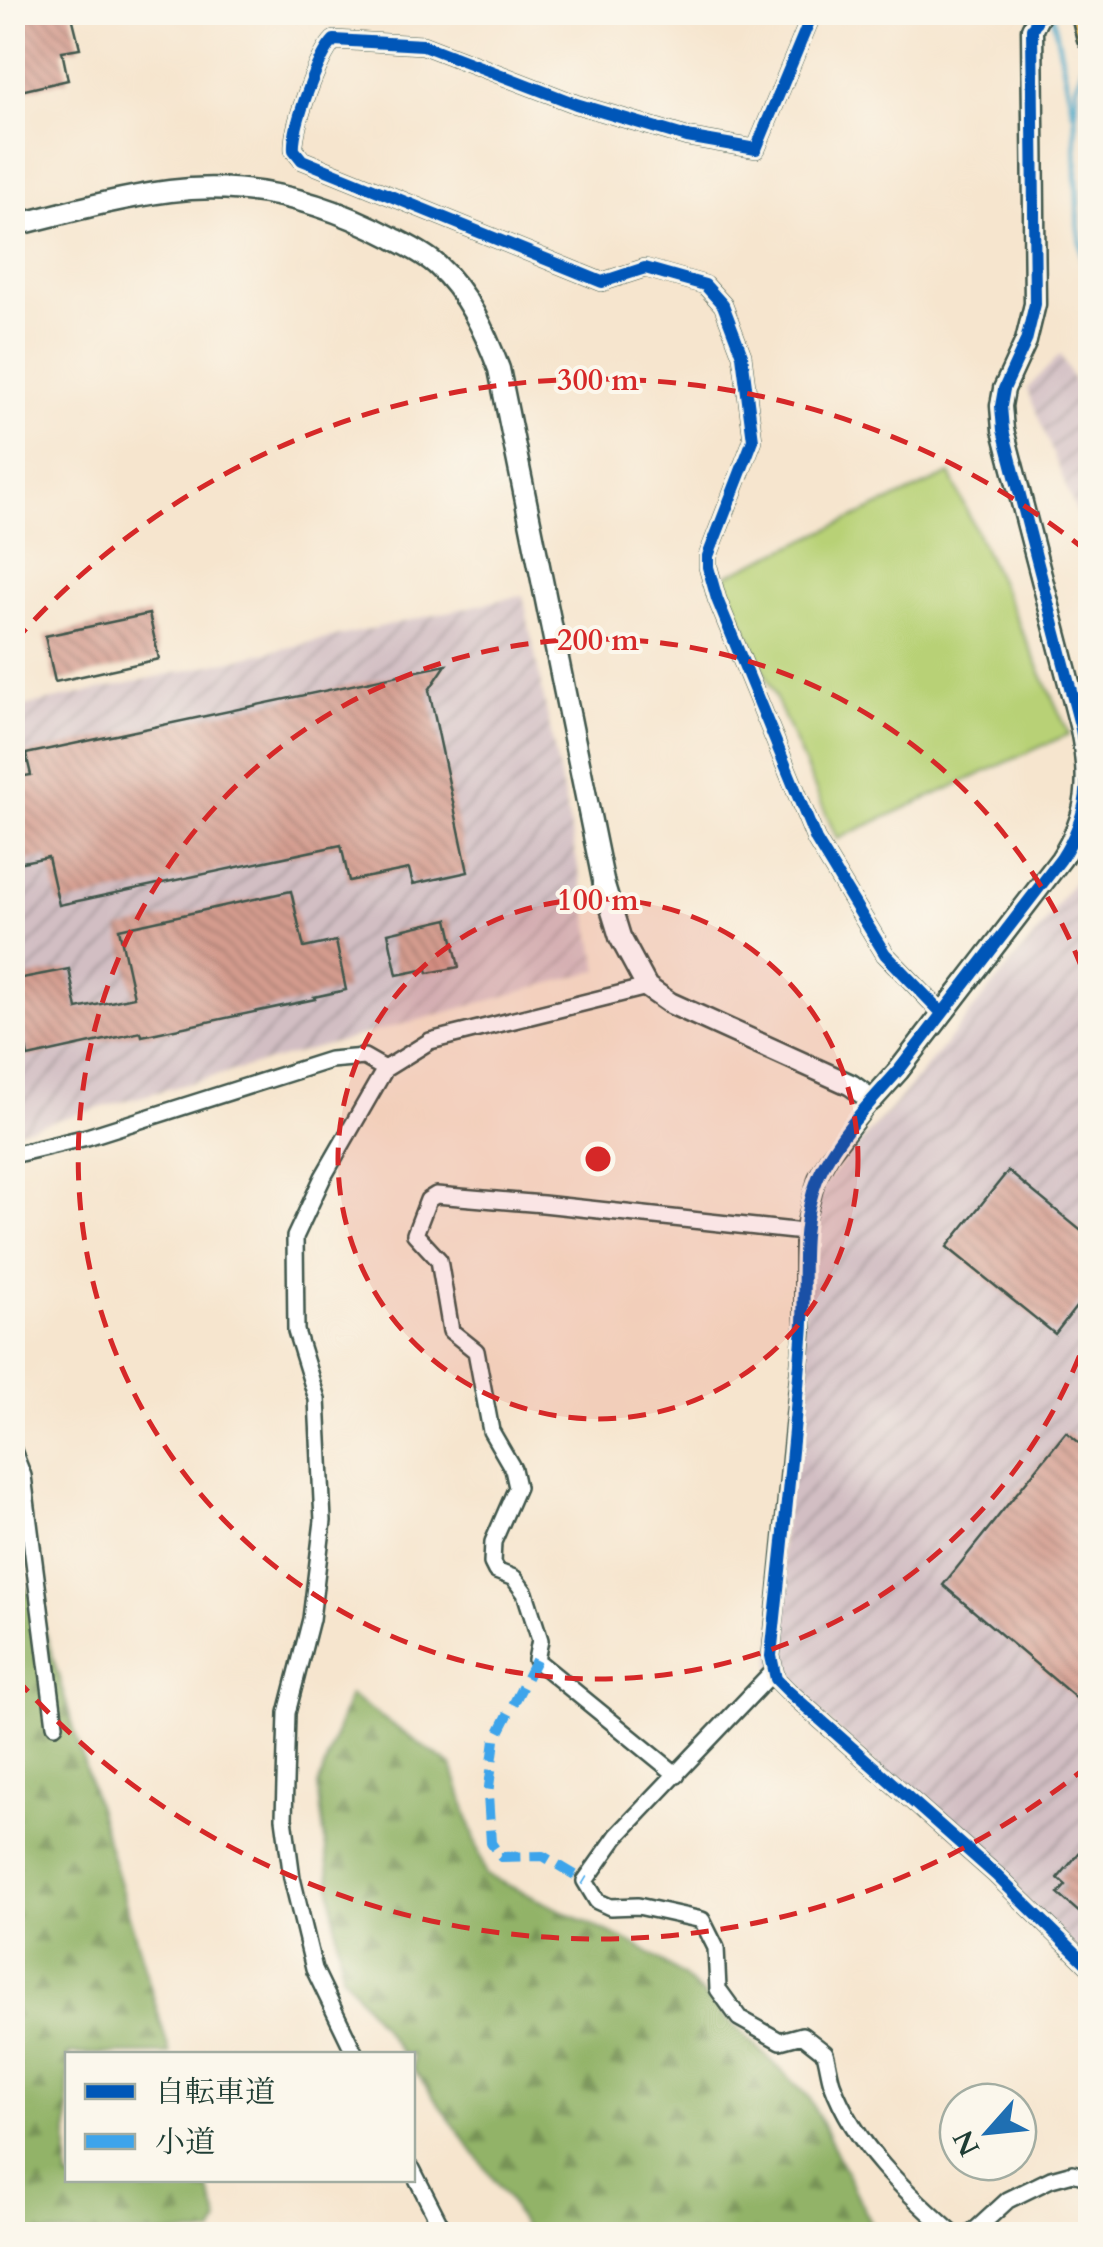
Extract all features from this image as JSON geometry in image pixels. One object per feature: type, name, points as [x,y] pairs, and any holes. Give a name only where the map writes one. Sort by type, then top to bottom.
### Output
[{"type":"main road","points":[[1084,12],[1090,37]]},
{"type":"street","points":[[813,12],[756,149],[686,137],[576,104],[423,45],[334,40],[323,53],[312,82],[294,134],[294,150],[302,160],[602,282],[645,268],[705,285],[723,305],[742,355],[753,440],[708,556],[717,599],[816,840],[885,954],[942,1012]]},
{"type":"street","points":[[1041,12],[1032,29],[1035,304],[1026,342],[1004,389],[1001,406],[1003,430],[1081,729],[1087,759],[1085,807],[1076,836],[830,1155],[817,1178],[803,1232],[803,1332],[771,1656],[776,1679],[788,1691],[996,1875],[1090,1967]]},
{"type":"street","points":[[12,226],[171,191],[213,188],[296,198],[374,228],[436,264],[455,285],[489,341],[499,369],[604,885],[620,936],[647,987],[670,1003],[851,1085],[872,1100]]},
{"type":"street","points":[[354,2052],[314,1969],[292,1878],[284,1818],[287,1713],[311,1618],[323,1522],[317,1399],[296,1331],[294,1236],[322,1177],[385,1069],[430,1041],[647,987]]},
{"type":"street","points":[[12,1155],[87,1137],[330,1060],[364,1057],[385,1069]]},
{"type":"street","points":[[676,1775],[536,1660],[540,1640],[525,1592],[514,1578],[496,1572],[492,1563],[494,1542],[517,1488],[513,1468],[491,1430],[476,1351],[451,1331],[439,1260],[415,1234],[428,1200],[436,1195],[803,1232]]},
{"type":"street","points":[[12,1448],[23,1476],[55,1725]]},
{"type":"street","points":[[774,1671],[617,1836],[585,1881],[597,1900],[610,1906],[638,1906],[702,1920],[716,1948],[718,1989],[739,2018],[780,2041],[802,2035],[825,2053],[832,2084],[866,2144],[884,2169],[954,2234]]},
{"type":"street","points":[[971,2234],[1008,2200],[1050,2179],[1073,2173],[1090,2178]]},
{"type":"street","points":[[415,2176],[445,2234]]},
{"type":"shaded area","points":[[1061,354],[1090,416],[1090,547],[1027,389]]},
{"type":"shaded area","points":[[523,595],[599,970],[13,1132],[13,709]]},
{"type":"shaded area","points":[[1090,857],[1090,1960],[770,1668],[814,1195],[1042,927]]},
{"type":"green space","points":[[950,474],[1069,734],[837,839],[723,577]]},
{"type":"green space","points":[[12,1559],[41,1618],[169,2052],[65,2052],[65,2182],[207,2182],[219,2222],[213,2234],[13,2234]]},
{"type":"green space","points":[[349,1695],[452,1766],[486,1875],[641,1948],[684,1977],[809,2097],[870,2221],[857,2234],[528,2234],[508,2199],[415,2072],[415,2052],[400,2052],[342,1974],[318,1787]]},
{"type":"building","points":[[12,12],[71,12],[80,48],[62,51],[68,80],[12,93]]},
{"type":"building","points":[[149,614],[159,659],[55,682],[45,636]]},
{"type":"building","points":[[446,665],[429,690],[468,872],[413,884],[409,869],[349,881],[341,845],[59,905],[48,857],[12,864],[12,778],[31,775],[26,754]]},
{"type":"building","points":[[291,891],[304,948],[336,941],[346,990],[28,1057],[12,980],[69,969],[77,1009],[134,997],[119,929]]},
{"type":"building","points":[[448,919],[459,967],[397,975],[388,933]]},
{"type":"building","points":[[1008,1171],[1090,1238],[1090,1289],[1055,1334],[947,1247]]},
{"type":"building","points":[[1066,1432],[1090,1451],[1090,1710],[943,1585]]},
{"type":"building","points":[[1090,1840],[1090,1905],[1082,1915],[1058,1894],[1066,1885],[1058,1878]]},
{"type":"waterway","points":[[1052,12],[1073,112]]},
{"type":"waterway","points":[[1089,45],[1076,88],[1075,119],[1078,226],[1090,310]]},
{"type":"marked path","points":[[536,1660],[495,1740],[488,1795],[491,1843],[501,1857],[543,1856],[585,1881]]},
{"type":"cycle path","points":[[813,12],[756,149],[687,137],[576,104],[423,45],[334,40],[307,93],[294,150],[302,160],[602,282],[645,268],[705,285],[723,305],[742,355],[753,440],[708,556],[717,599],[816,840],[885,954],[942,1013]]},
{"type":"cycle path","points":[[1041,12],[1032,29],[1035,304],[1026,341],[1004,389],[1001,406],[1003,430],[1081,729],[1086,796],[1078,827],[1061,859],[899,1070],[842,1137],[817,1180],[805,1238],[799,1378],[771,1656],[776,1679],[788,1691],[996,1875],[1090,1967]]}]
